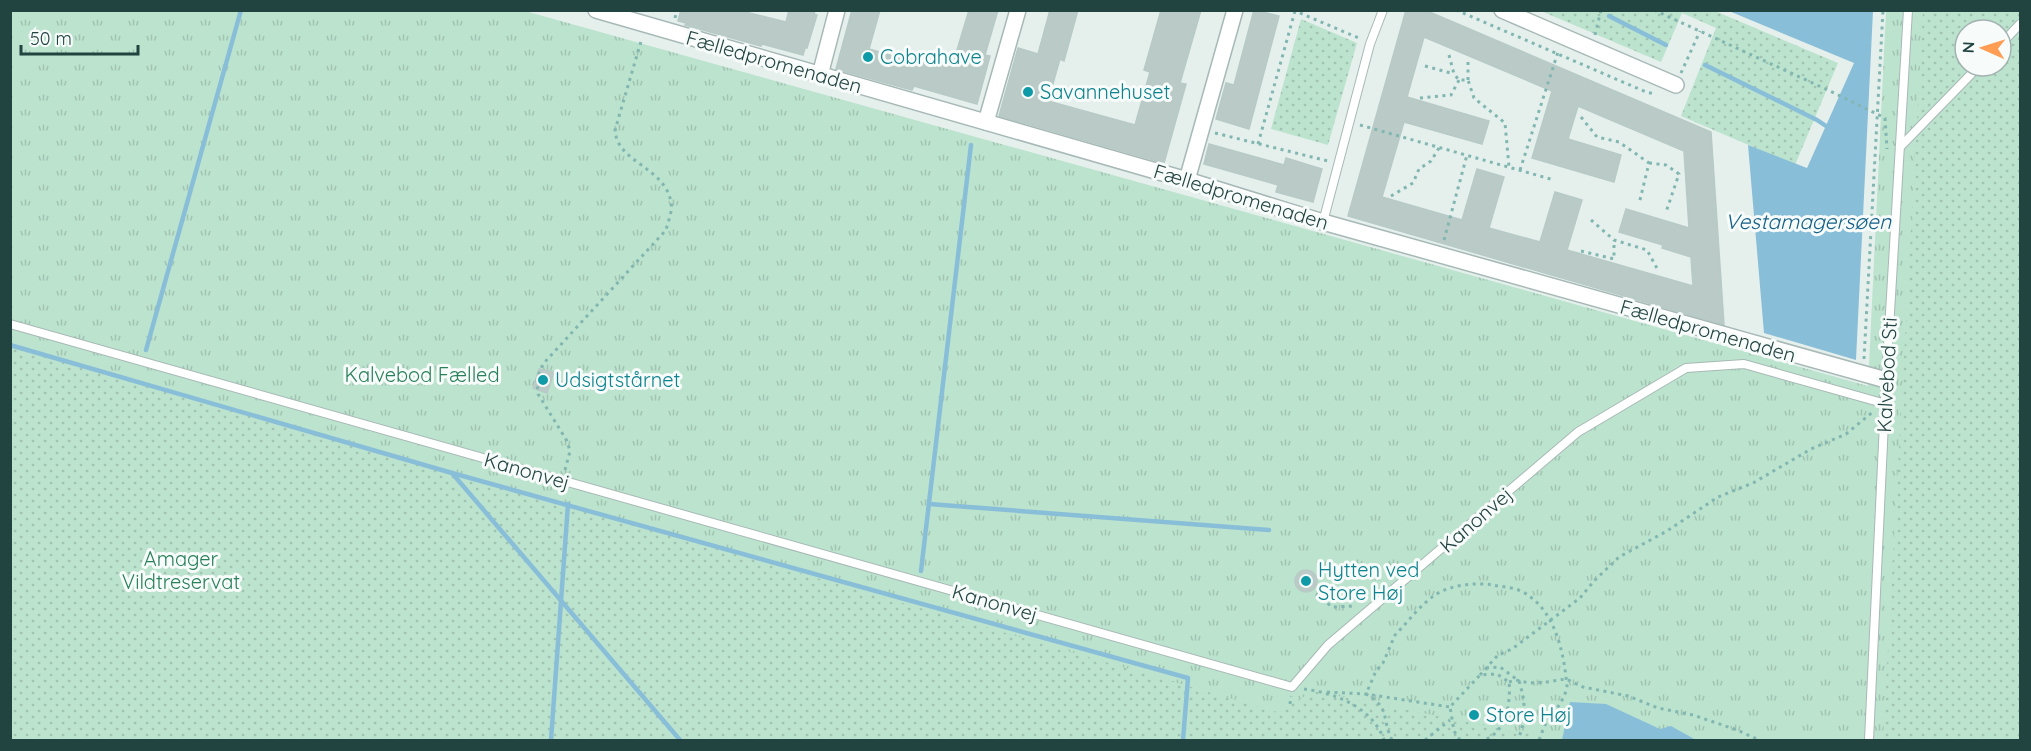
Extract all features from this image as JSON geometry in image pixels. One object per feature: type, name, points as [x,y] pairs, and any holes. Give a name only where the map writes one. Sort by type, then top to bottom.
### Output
[{"type":"street","name":"Fælledpromenaden","points":[[596,10],[1187,180],[1440,256],[1886,381]]},
{"type":"street","points":[[820,75],[837,10]]},
{"type":"street","points":[[986,122],[1018,10]]},
{"type":"street","points":[[1187,180],[1235,10]]},
{"type":"street","points":[[1502,10],[1676,85]]},
{"type":"lane","points":[[1323,222],[1371,44],[1383,10]]},
{"type":"lane","name":"Kalvebod Sti","points":[[1869,741],[1883,403],[1908,10]]},
{"type":"lane","points":[[1900,147],[1967,78]]},
{"type":"lane","name":"Kanonvej","points":[[10,324],[1292,687],[1328,645],[1578,432],[1686,368],[1743,364],[1883,403]]},
{"type":"path","points":[[1456,10],[1654,94],[1666,93],[1676,85],[1700,31]]},
{"type":"path","points":[[1589,48],[1597,30],[1601,10]]},
{"type":"path","points":[[1654,10],[1878,114]]},
{"type":"path","points":[[1863,374],[1883,10]]},
{"type":"path","points":[[1258,144],[1294,11],[1371,44]]},
{"type":"path","points":[[562,482],[570,451],[567,441],[538,394],[537,378],[543,364],[666,230],[672,204],[663,182],[624,151],[616,140],[615,130],[646,25]]},
{"type":"path","points":[[1520,170],[1563,37]]},
{"type":"path","points":[[1449,55],[1454,74],[1459,80]]},
{"type":"path","points":[[1468,62],[1468,80],[1474,99],[1505,123],[1509,167]]},
{"type":"path","points":[[1425,66],[1454,74]]},
{"type":"path","points":[[1459,80],[1468,80]]},
{"type":"path","points":[[1420,98],[1451,95],[1459,80]]},
{"type":"path","points":[[1581,117],[1597,136],[1618,142],[1649,163],[1666,165],[1679,174],[1666,212]]},
{"type":"path","points":[[1350,122],[1554,180]]},
{"type":"path","points":[[1202,129],[1338,164]]},
{"type":"path","points":[[1391,196],[1413,183],[1419,169],[1431,161],[1439,147]]},
{"type":"path","points":[[1440,256],[1467,155]]},
{"type":"path","points":[[1639,204],[1649,163]]},
{"type":"path","points":[[1591,220],[1614,240],[1647,250],[1659,272]]},
{"type":"path","points":[[1581,251],[1614,258],[1614,240]]},
{"type":"path","points":[[1460,741],[1450,720],[1450,707],[1498,655],[1512,649],[1580,598],[1619,557],[1667,531],[1718,497],[1768,475],[1811,449],[1846,434],[1883,403]]},
{"type":"path","points":[[1366,694],[1376,671],[1383,663],[1395,634],[1423,606],[1440,593],[1473,584],[1510,588],[1520,591],[1538,603],[1550,620],[1557,633],[1566,679],[1565,694],[1557,711],[1545,724],[1539,741]]},
{"type":"path","points":[[1316,594],[1332,607],[1360,606],[1365,614]]},
{"type":"path","points":[[1485,668],[1500,667],[1519,681],[1526,708],[1518,741]]},
{"type":"path","points":[[1480,675],[1497,674],[1509,682],[1529,683],[1566,679],[1583,687],[1628,696],[1659,708],[1693,715],[1737,730],[1759,741]]},
{"type":"path","points":[[1484,741],[1497,732],[1504,718],[1509,705],[1509,682]]},
{"type":"path","points":[[1292,687],[1366,694],[1450,707]]},
{"type":"path","points":[[1326,692],[1365,713],[1376,724],[1384,741]]},
{"type":"path","points":[[1366,694],[1380,703],[1384,709],[1392,741]]},
{"type":"path","points":[[1425,741],[1450,720]]},
{"type":"green space","name":"Kalvebod Fælled","points":[[10,11],[525,11],[1868,386],[1886,11],[2020,11],[2020,740],[11,740]]},
{"type":"green space","points":[[1541,11],[1715,11],[1838,63],[1795,165],[1681,116],[1716,28],[1682,13],[1661,62]]},
{"type":"green space","points":[[1923,11],[2020,11],[2020,740],[1883,740]]},
{"type":"green space","points":[[1301,19],[1357,43],[1328,145],[1271,129]]},
{"type":"green space","name":"Amager Vildtreservat","points":[[10,343],[1277,712],[1314,691],[1557,740],[11,740]]},
{"type":"water","name":"Vestamagersøen","points":[[1729,11],[1873,11],[1856,360],[1764,333],[1748,145],[1807,168],[1854,63]]},
{"type":"water","points":[[1570,702],[1606,704],[1660,729],[1671,726],[1696,740],[1562,740]]},
{"type":"building","points":[[681,10],[737,10],[786,22],[789,10],[815,10],[814,14],[817,15],[803,55],[685,25],[686,23],[678,21]]},
{"type":"building","name":"Cobrahave","points":[[852,10],[880,10],[869,49],[918,63],[919,58],[952,67],[969,10],[998,10],[985,55],[990,56],[977,104],[914,86],[912,90],[836,69]]},
{"type":"building","name":"Savannehuset","points":[[1050,10],[1078,10],[1064,61],[1060,59],[1048,101],[1135,125],[1150,72],[1144,70],[1161,10],[1201,10],[1180,83],[1186,84],[1164,163],[999,116],[1018,48],[1038,54]]},
{"type":"building","points":[[1254,10],[1279,16],[1249,129],[1216,119],[1226,83],[1234,85]]},
{"type":"building","points":[[1406,10],[1425,10],[1711,132],[1724,325],[1348,216]],"holes":[[[1424,37],[1552,91],[1532,158],[1614,182],[1621,155],[1568,139],[1578,106],[1684,151],[1689,228],[1626,209],[1619,232],[1663,245],[1662,248],[1691,257],[1693,286],[1567,250],[1582,200],[1555,192],[1540,242],[1489,228],[1504,177],[1477,169],[1462,220],[1382,197],[1404,122],[1482,144],[1489,121],[1407,97]]]},
{"type":"building","points":[[1209,144],[1284,165],[1286,158],[1322,169],[1313,202],[1276,192],[1278,185],[1204,164]]},
{"type":"building","name":"Udsigtstårnet","points":[[539,369],[554,372],[547,393],[533,388]]},
{"type":"building","name":"Hytten ved Store Høj","points":[[1306,570],[1314,573],[1317,581],[1314,589],[1306,592],[1298,589],[1295,581],[1298,573]]},
{"type":"waterway","points":[[146,350],[241,10]]},
{"type":"waterway","points":[[1609,16],[1666,45]]},
{"type":"waterway","points":[[1705,65],[1826,126]]},
{"type":"waterway","points":[[921,571],[971,145]]},
{"type":"waterway","points":[[10,345],[452,473],[1188,678],[1183,740]]},
{"type":"waterway","points":[[452,473],[680,740]]},
{"type":"waterway","points":[[551,740],[568,504]]},
{"type":"waterway","points":[[929,504],[1269,530]]},
{"type":"place","name":"Cobrahave","points":[[868,57]]},
{"type":"place","name":"Savannehuset","points":[[1028,92]]},
{"type":"place","name":"Udsigtstårnet","points":[[543,380]]},
{"type":"place","name":"Hytten ved Store Høj","points":[[1306,581]]},
{"type":"place","name":"Store Høj","points":[[1474,715]]}]
